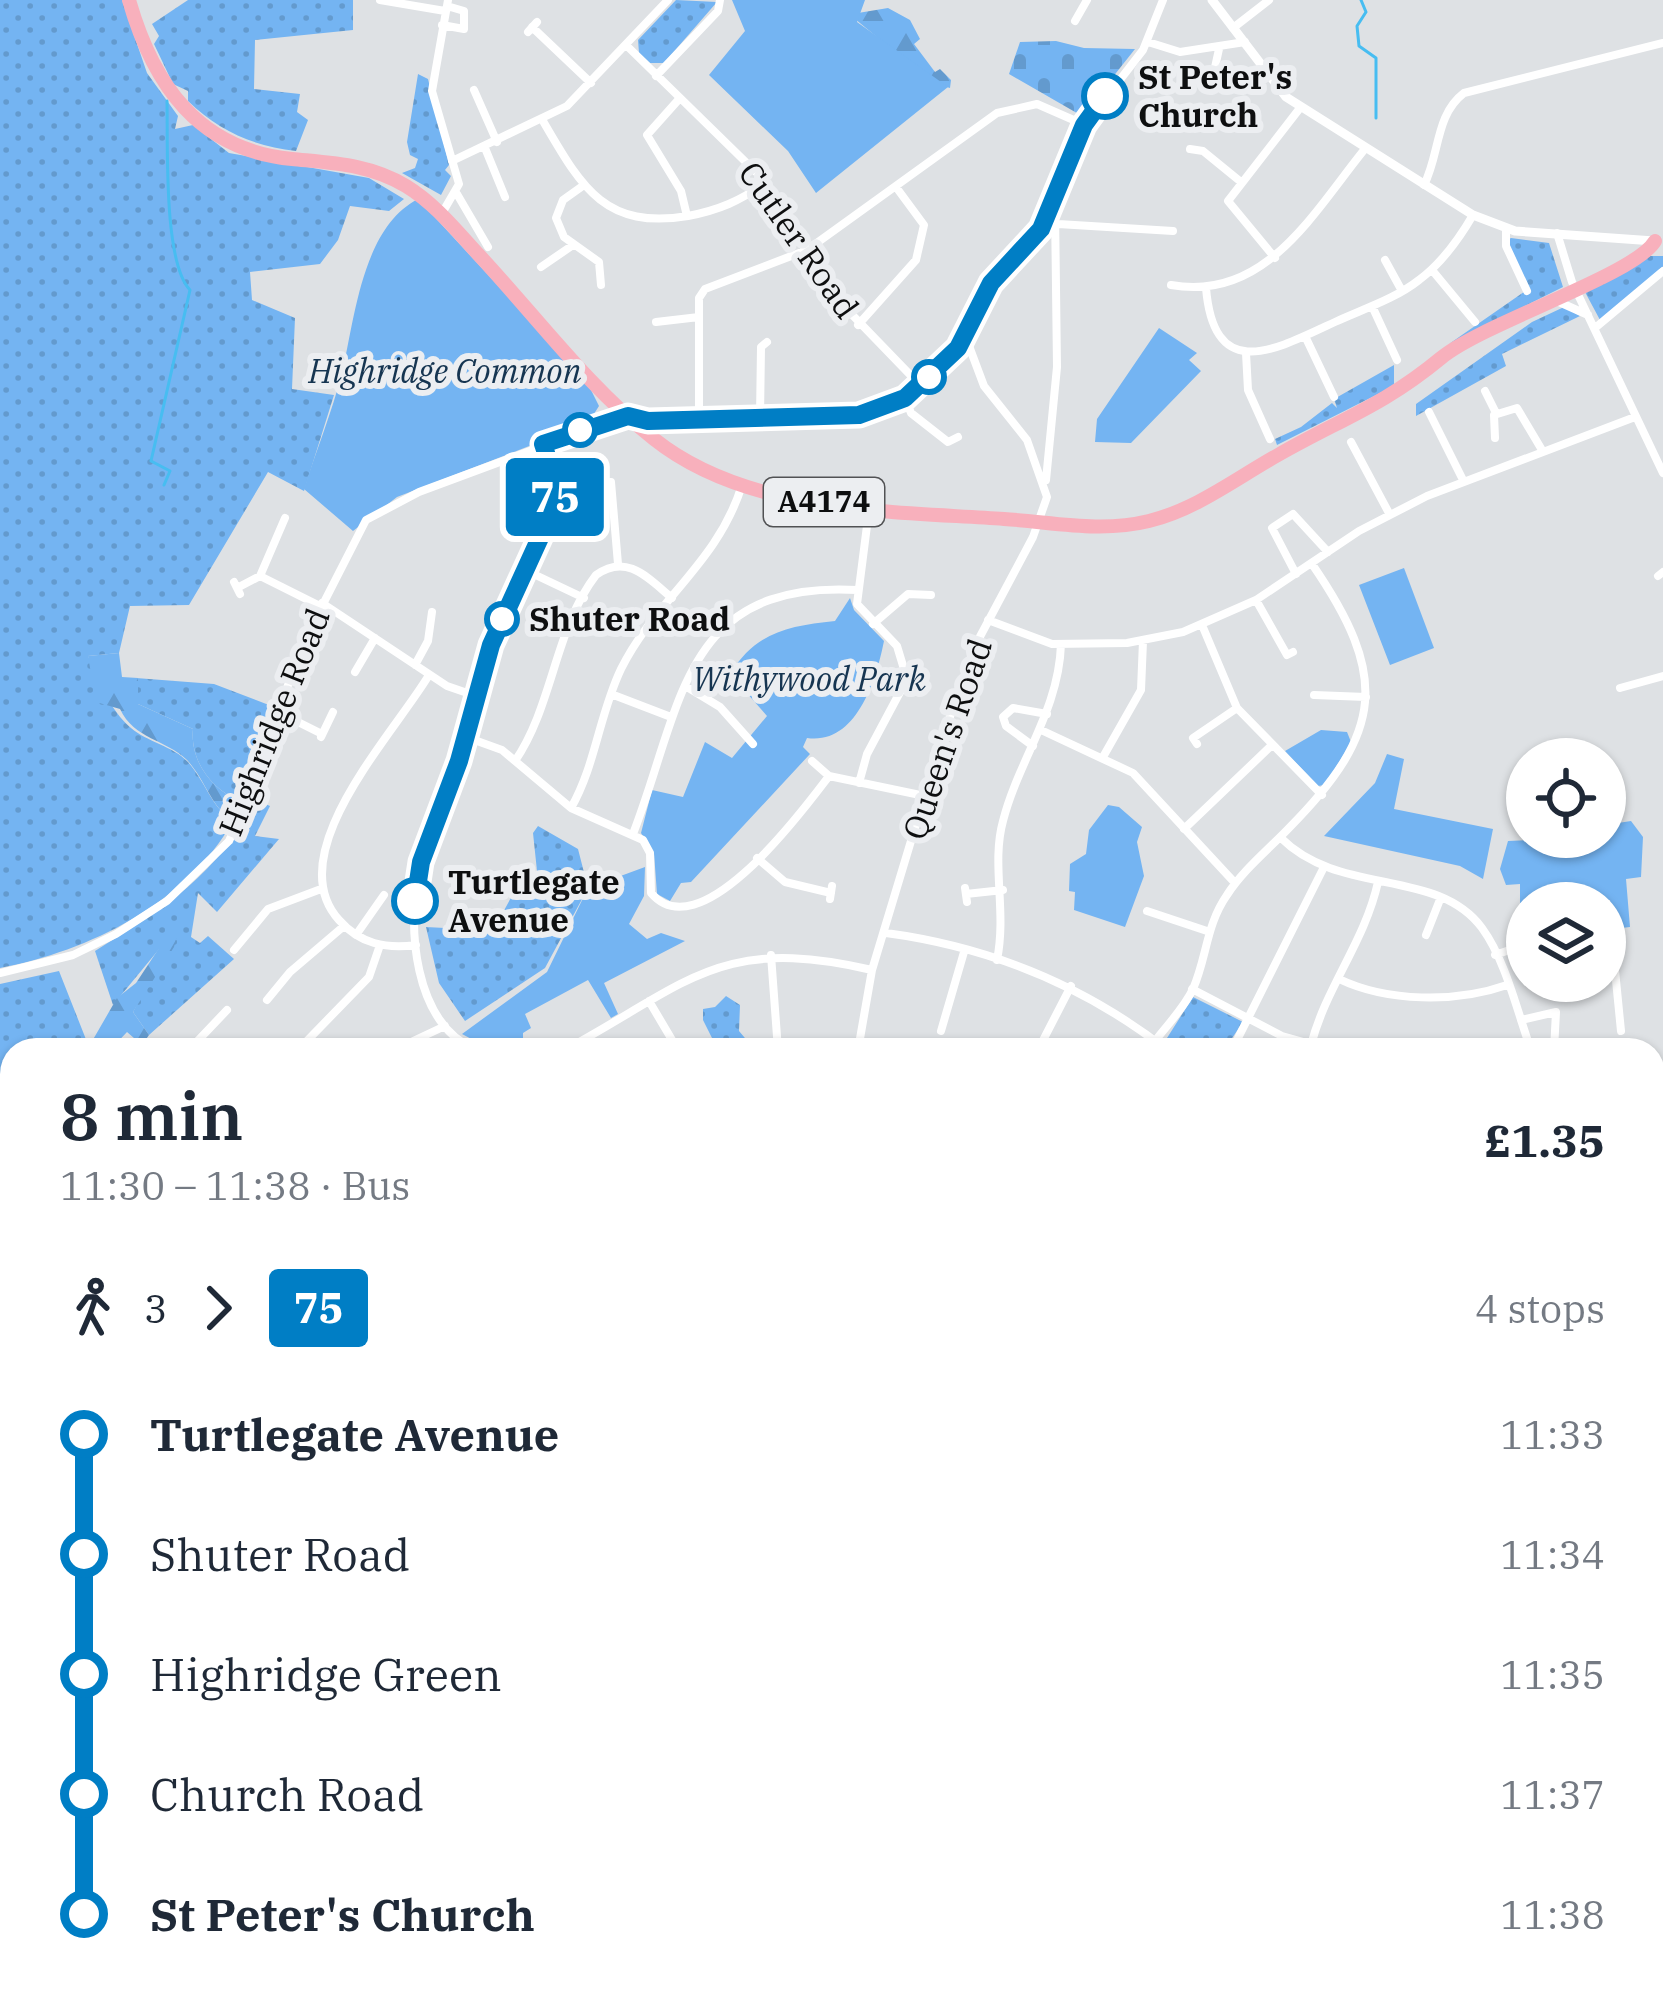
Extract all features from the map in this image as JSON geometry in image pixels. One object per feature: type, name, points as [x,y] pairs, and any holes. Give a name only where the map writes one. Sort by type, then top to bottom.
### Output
[{"type":"highway","name":"A4174","points":[[129,0],[154,70],[201,125],[252,152],[356,166],[406,186],[441,214],[607,394],[663,446],[742,484],[869,508],[1100,527],[1171,515],[1300,444],[1381,414],[1510,320],[1576,289],[1659,238]]},
{"type":"street","points":[[380,0],[464,11],[464,29],[442,25]]},
{"type":"street","points":[[656,76],[718,11],[720,0]]},
{"type":"street","points":[[1075,21],[1087,0]]},
{"type":"street","name":"Highridge Road","points":[[0,973],[94,946],[167,901],[201,872],[237,828],[297,655],[355,535],[375,514],[595,425],[632,417],[859,415],[905,398],[966,336],[991,283],[1033,239],[1054,207],[1084,125],[1148,42],[1163,0]]},
{"type":"street","points":[[1212,0],[1266,76],[1300,108],[1473,215],[1506,230],[1659,238]]},
{"type":"street","points":[[1233,28],[1269,0]]},
{"type":"street","points":[[450,166],[543,121],[591,83],[664,1]]},
{"type":"street","points":[[447,6],[432,91],[457,194],[488,247]]},
{"type":"street","points":[[532,27],[591,83]]},
{"type":"street","points":[[1148,42],[1174,51],[1219,49],[1245,42]]},
{"type":"street","points":[[1423,187],[1435,164],[1447,107],[1464,93],[1663,43]]},
{"type":"street","name":"Cutler Road","points":[[626,45],[765,182],[858,325],[920,385]]},
{"type":"street","points":[[1219,49],[1211,81],[1221,83]]},
{"type":"street","points":[[474,90],[497,142]]},
{"type":"street","points":[[680,98],[646,135],[681,191],[687,216]]},
{"type":"street","points":[[699,419],[699,317],[705,290],[807,250],[1012,107],[1037,104],[1084,125]]},
{"type":"street","points":[[1275,258],[1230,207],[1230,195],[1300,108]]},
{"type":"street","points":[[543,121],[584,185],[607,208],[626,216],[647,220],[728,207],[765,182]]},
{"type":"street","points":[[485,148],[505,197]]},
{"type":"street","points":[[1190,149],[1203,151],[1241,182]]},
{"type":"street","points":[[1171,285],[1206,288],[1251,274],[1275,258],[1364,150]]},
{"type":"street","points":[[584,185],[557,211],[560,232],[599,262],[601,285]]},
{"type":"street","points":[[858,325],[922,248],[924,225],[896,187]]},
{"type":"street","points":[[441,214],[457,194]]},
{"type":"street","name":"Queen's Road","points":[[860,1038],[872,970],[925,796],[988,620],[1039,522],[1057,367],[1058,224],[1054,207]]},
{"type":"street","points":[[1206,288],[1212,328],[1246,352],[1276,350],[1402,292],[1432,270],[1473,215]]},
{"type":"street","points":[[1058,224],[1173,231]]},
{"type":"street","points":[[1506,230],[1506,246],[1526,291]]},
{"type":"street","points":[[1557,233],[1576,289],[1635,416],[1659,456],[1663,473]]},
{"type":"street","points":[[544,261],[573,244]]},
{"type":"street","points":[[1385,260],[1402,292]]},
{"type":"street","points":[[1432,270],[1475,322]]},
{"type":"street","points":[[1595,328],[1663,271]]},
{"type":"street","points":[[1551,301],[1570,304],[1589,316]]},
{"type":"street","points":[[1372,306],[1396,360]]},
{"type":"street","points":[[656,322],[699,317]]},
{"type":"street","points":[[966,336],[984,386],[1027,440],[1046,482]]},
{"type":"street","points":[[1305,336],[1334,397]]},
{"type":"street","points":[[760,418],[760,347],[767,342]]},
{"type":"street","points":[[1246,352],[1248,390],[1270,439]]},
{"type":"street","points":[[1485,391],[1496,413]]},
{"type":"street","points":[[595,425],[607,394]]},
{"type":"street","points":[[905,398],[911,412],[948,442],[958,437]]},
{"type":"street","points":[[1495,438],[1490,426],[1496,413],[1514,407],[1523,411],[1543,451]]},
{"type":"street","points":[[1429,412],[1464,482]]},
{"type":"street","points":[[988,620],[1033,640],[1061,644],[1143,641],[1202,625],[1256,600],[1390,515],[1635,416]]},
{"type":"street","points":[[1027,440],[1048,447]]},
{"type":"street","points":[[459,1038],[429,997],[416,945],[418,874],[466,737],[491,645],[555,501],[543,444]]},
{"type":"street","points":[[1352,447],[1390,515]]},
{"type":"street","points":[[611,482],[618,565]]},
{"type":"street","points":[[571,808],[592,767],[611,694],[632,650],[731,524],[742,484]]},
{"type":"street","points":[[859,783],[867,754],[907,679],[902,654],[861,611],[858,590],[869,508]]},
{"type":"street","points":[[1296,574],[1272,529],[1287,514],[1328,551]]},
{"type":"street","points":[[237,588],[260,576],[285,518]]},
{"type":"street","points":[[1157,1038],[1192,989],[1207,932],[1235,883],[1322,795],[1351,754],[1366,697],[1354,632],[1312,564]]},
{"type":"street","points":[[515,761],[533,733],[549,680],[596,575],[618,565],[635,568],[672,598]]},
{"type":"street","points":[[525,570],[584,598]]},
{"type":"street","points":[[260,576],[321,604],[429,675],[476,696]]},
{"type":"street","points":[[633,835],[671,717],[718,633],[755,602],[805,588],[858,590]]},
{"type":"street","points":[[874,624],[908,594],[931,595]]},
{"type":"street","points":[[1256,600],[1288,655]]},
{"type":"street","points":[[416,665],[428,640],[432,612]]},
{"type":"street","points":[[1202,625],[1237,708],[1322,795]]},
{"type":"street","points":[[355,671],[375,638]]},
{"type":"street","points":[[1103,757],[1141,690],[1143,641]]},
{"type":"street","points":[[997,960],[1002,824],[1060,677],[1061,644]]},
{"type":"street","points":[[416,945],[380,945],[344,926],[321,889],[320,859],[326,836],[429,675]]},
{"type":"street","points":[[1620,688],[1663,676]]},
{"type":"street","points":[[686,687],[720,707],[753,744]]},
{"type":"street","points":[[611,694],[671,717]]},
{"type":"street","points":[[1314,695],[1366,697]]},
{"type":"street","points":[[1033,746],[1006,726],[1003,717],[1012,708],[1047,714]]},
{"type":"street","points":[[1193,738],[1237,708]]},
{"type":"street","points":[[280,713],[321,736],[333,712]]},
{"type":"street","points":[[1041,730],[1103,757],[1154,790],[1235,883]]},
{"type":"street","points":[[466,737],[493,745],[571,808],[648,846],[650,888],[656,899],[686,908],[704,902],[757,858],[811,804],[829,776]]},
{"type":"street","points":[[1184,829],[1271,746]]},
{"type":"street","points":[[812,761],[829,776],[892,785],[925,796]]},
{"type":"street","points":[[1280,837],[1323,869],[1441,897],[1471,915],[1506,982]]},
{"type":"street","points":[[757,858],[785,882],[831,892]]},
{"type":"street","points":[[1238,1038],[1323,869]]},
{"type":"street","points":[[1314,1038],[1371,914],[1378,882]]},
{"type":"street","points":[[234,950],[268,910],[321,889]]},
{"type":"street","points":[[966,895],[1003,890]]},
{"type":"street","points":[[356,935],[384,895]]},
{"type":"street","points":[[1426,935],[1441,897]]},
{"type":"street","points":[[374,909],[386,918]]},
{"type":"street","points":[[1147,911],[1207,932]]},
{"type":"street","points":[[267,1000],[275,982],[344,926]]},
{"type":"street","points":[[886,932],[997,960],[1071,986],[1150,1038]]},
{"type":"street","points":[[310,1038],[369,977],[380,945]]},
{"type":"street","points":[[1495,955],[1506,951]]},
{"type":"street","points":[[941,1031],[964,952]]},
{"type":"street","points":[[771,955],[777,1038]]},
{"type":"street","points":[[585,1038],[710,969],[771,955],[807,956],[872,970]]},
{"type":"street","points":[[1339,979],[1382,994],[1474,995],[1506,985]]},
{"type":"street","points":[[1046,1038],[1071,986]]},
{"type":"street","points":[[1192,989],[1294,1038]]},
{"type":"street","points":[[649,1000],[671,1038]]},
{"type":"street","points":[[1514,1002],[1527,1038]]},
{"type":"street","points":[[1620,1002],[1623,1028]]},
{"type":"street","points":[[200,1038],[227,1010]]},
{"type":"street","points":[[1521,1021],[1556,1012],[1555,1038]]},
{"type":"street","points":[[420,1038],[446,1026]]},
{"type":"green space","points":[[0,0],[122,0],[147,73],[178,116],[175,129],[193,125],[229,153],[369,178],[404,199],[389,211],[350,206],[338,240],[320,264],[250,272],[252,300],[295,318],[292,389],[334,395],[304,491],[268,472],[189,605],[130,606],[119,653],[88,656],[124,721],[188,762],[233,821],[190,876],[133,919],[67,949],[0,968]]},
{"type":"green space","points":[[188,0],[353,0],[353,30],[255,40],[254,89],[300,94],[297,112],[308,120],[296,151],[224,129],[188,101],[188,91],[173,84],[154,44],[159,36],[152,24]]},
{"type":"green space","points":[[676,0],[717,2],[664,63],[650,63],[639,53],[638,40]]},
{"type":"green space","points":[[732,0],[865,0],[857,22],[948,87],[816,193],[788,151],[709,75],[745,31]]},
{"type":"green space","points":[[888,8],[910,20],[920,39],[914,44],[935,72],[940,69],[951,80],[950,88],[933,83],[855,19],[858,13]]},
{"type":"green space","points":[[1056,41],[1084,48],[1135,49],[1082,116],[1009,74],[1020,42]]},
{"type":"green space","points":[[418,74],[428,79],[449,165],[445,170],[451,176],[441,195],[402,173],[415,168],[418,159],[410,155],[407,142]]},
{"type":"green space","name":"Highridge Common","points":[[418,199],[587,382],[599,406],[592,417],[568,431],[397,497],[353,531],[304,489],[338,388],[373,252],[399,213]]},
{"type":"green space","points":[[1506,241],[1549,243],[1563,287],[1449,344],[1528,289]]},
{"type":"green space","points":[[1650,256],[1663,256],[1663,267],[1600,320],[1585,292]]},
{"type":"green space","points":[[1564,307],[1580,316],[1502,354],[1506,366],[1416,416],[1416,404],[1532,322]]},
{"type":"green space","points":[[1159,328],[1197,353],[1189,360],[1201,371],[1131,443],[1095,442],[1097,419]]},
{"type":"green space","points":[[1394,365],[1394,386],[1277,445],[1275,439],[1301,427],[1332,403],[1337,408],[1334,399]]},
{"type":"green space","points":[[1404,568],[1434,648],[1390,665],[1359,585]]},
{"type":"green space","name":"Withywood Park","points":[[850,598],[854,610],[884,641],[861,707],[839,731],[807,738],[803,747],[810,754],[691,882],[681,883],[670,901],[657,894],[654,853],[641,833],[652,790],[683,797],[705,742],[732,758],[767,716],[730,674],[740,660],[775,634],[835,621]]},
{"type":"green space","points":[[119,653],[122,677],[138,678],[138,704],[193,729],[195,752],[204,772],[240,801],[233,821],[187,760],[133,727],[120,709],[96,702],[88,656]]},
{"type":"green space","points":[[136,678],[214,684],[274,707],[240,801],[204,772],[195,752],[193,729],[138,704]]},
{"type":"green space","points":[[1321,730],[1347,732],[1351,742],[1325,785],[1318,786],[1285,751]]},
{"type":"green space","points":[[1387,754],[1404,759],[1394,809],[1493,829],[1483,879],[1460,866],[1324,836],[1375,783]]},
{"type":"green space","points":[[254,799],[270,806],[255,836],[279,839],[217,912],[198,893],[191,937],[200,943],[208,936],[234,959],[149,1035],[133,1012],[179,925],[113,1005],[95,951],[166,904],[207,869],[241,825]]},
{"type":"green space","points":[[1108,805],[1119,807],[1142,827],[1137,842],[1144,876],[1125,927],[1074,910],[1075,892],[1069,891],[1070,864],[1086,854],[1089,830]]},
{"type":"green space","points":[[1631,821],[1643,837],[1641,877],[1626,879],[1630,927],[1626,927],[1626,882],[1506,885],[1500,869],[1506,848],[1506,858],[1626,858],[1626,822]]},
{"type":"green space","points":[[538,826],[578,849],[588,888],[545,968],[465,1021],[439,983],[426,927],[464,929],[483,917],[501,916],[514,892],[539,890],[533,833]]},
{"type":"green space","points":[[645,867],[644,896],[629,924],[647,939],[661,933],[685,941],[604,983],[618,1014],[611,1018],[588,980],[525,1014],[531,1028],[523,1038],[462,1034],[547,972],[588,888]]},
{"type":"green space","points":[[175,924],[180,924],[174,947],[133,1012],[147,1038],[134,1038],[127,1032],[121,1038],[94,1038],[117,998],[136,983]]},
{"type":"green space","points":[[59,971],[85,1038],[0,1038],[0,984]]},
{"type":"green space","points":[[726,996],[740,1005],[739,1031],[745,1038],[712,1038],[703,1009],[715,1007]]},
{"type":"green space","points":[[1193,997],[1243,1022],[1232,1038],[1167,1038]]},
{"type":"waterway","points":[[1361,0],[1366,12],[1357,26],[1359,46],[1376,58],[1376,118]]},
{"type":"waterway","points":[[164,485],[170,471],[151,461],[190,290],[181,276],[171,229],[167,101]]},
{"type":"bus line","name":"75","points":[[415,901],[421,862],[459,761],[491,645],[554,507],[556,483],[543,444],[628,416],[640,421],[846,416],[905,398],[958,348],[991,283],[1041,229],[1054,207],[1084,125],[1105,96]]},
{"type":"place","name":"St Peter's Church","points":[[1105,96]]},
{"type":"place","name":"Shuter Road","points":[[502,619]]},
{"type":"place","name":"Turtlegate Avenue","points":[[415,901]]}]
